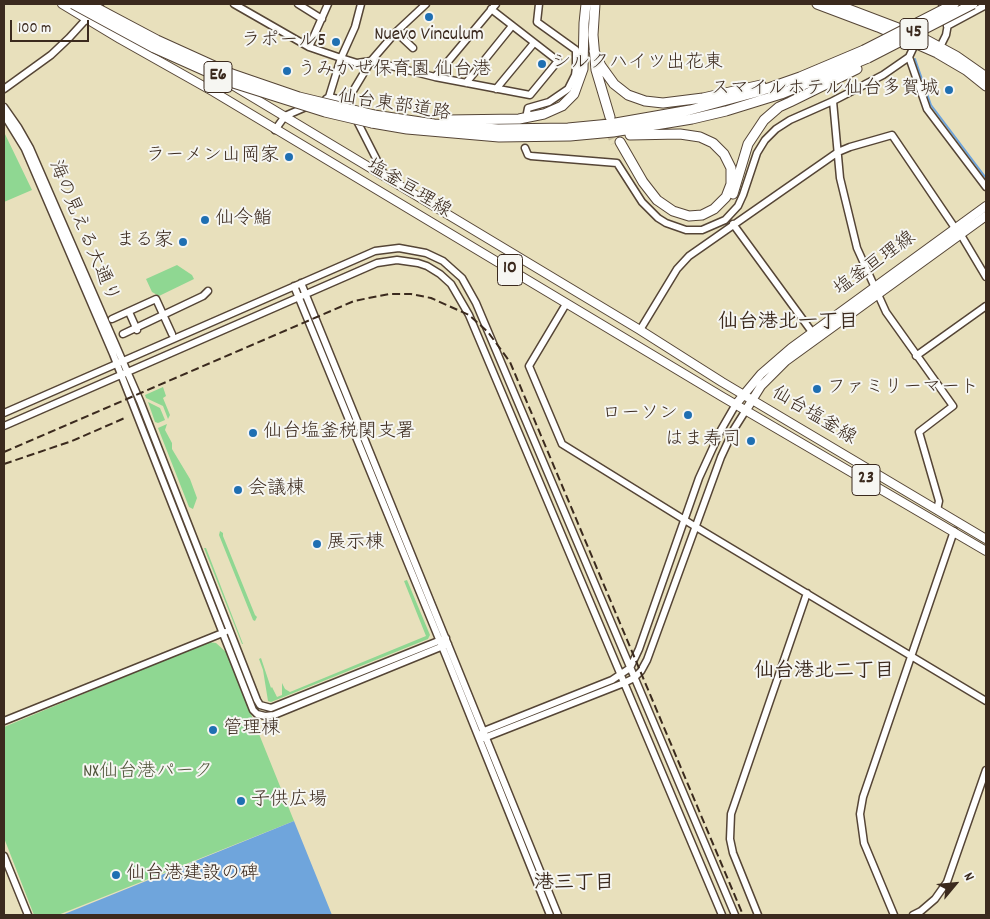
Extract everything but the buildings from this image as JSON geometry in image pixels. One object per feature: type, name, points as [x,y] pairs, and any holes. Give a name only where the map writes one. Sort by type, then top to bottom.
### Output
[{"type":"highway","name":"仙台東部道路","points":[[73,4],[154,48],[230,82],[316,110],[374,118],[498,129],[568,128],[609,123]]},
{"type":"highway","name":"仙台東部道路","points":[[88,4],[157,40],[232,74],[299,97],[407,129],[472,135],[537,137],[609,123]]},
{"type":"highway","points":[[374,118],[489,121],[519,119],[544,114],[562,106],[574,94],[584,69],[586,4]]},
{"type":"highway","points":[[595,4],[594,51],[597,75],[609,123]]},
{"type":"highway","name":"45","points":[[817,4],[940,47],[970,64],[986,77]]},
{"type":"highway","name":"45","points":[[835,4],[917,40],[950,60],[986,86]]},
{"type":"highway","name":"E6","points":[[609,123],[692,119],[781,94],[866,56],[954,4]]},
{"type":"highway","points":[[594,51],[607,76],[621,90],[636,98],[663,103],[703,98],[753,87],[902,46],[973,4]]},
{"type":"highway","points":[[584,43],[609,123]]},
{"type":"highway","points":[[537,137],[571,140],[668,133],[691,135],[714,143],[728,160],[732,176],[729,190],[721,203],[708,213],[688,216],[673,212],[657,200],[643,182],[618,142],[633,176],[656,206],[673,217],[688,221],[702,220],[717,214],[729,203],[737,186],[748,144],[758,128],[771,114],[866,56]]},
{"type":"main road","name":"塩釜亘理線","points":[[62,4],[746,410],[761,386],[786,362],[986,216]]},
{"type":"main road","name":"塩釜亘理線","points":[[99,4],[752,399]]},
{"type":"main road","name":"塩釜亘理線","points":[[736,404],[774,363],[812,332],[986,206]]},
{"type":"main road","name":"仙台塩釜線","points":[[752,399],[986,539]]},
{"type":"main road","name":"仙台塩釜線","points":[[746,410],[986,551]]},
{"type":"street","points":[[4,89],[51,55],[87,19],[99,4]]},
{"type":"street","points":[[234,4],[309,47],[357,63],[371,61],[435,78],[530,95],[558,61],[491,9]]},
{"type":"street","points":[[298,4],[322,19]]},
{"type":"street","points":[[309,47],[328,4]]},
{"type":"street","points":[[329,97],[361,4]]},
{"type":"street","points":[[347,101],[371,61],[396,32],[426,4]]},
{"type":"street","points":[[435,78],[496,4]]},
{"type":"street","points":[[527,113],[528,108],[549,102],[568,89],[575,75],[576,68],[576,50],[537,22],[538,4]]},
{"type":"street","points":[[940,47],[948,26],[942,4]]},
{"type":"street","points":[[948,26],[986,5]]},
{"type":"street","points":[[466,83],[512,26]]},
{"type":"street","points":[[396,32],[413,48]]},
{"type":"street","points":[[525,148],[528,155],[531,156],[617,163],[642,202],[658,218],[686,230],[702,230],[725,220],[738,206],[756,153],[770,134],[790,120],[833,101],[883,75],[909,58],[917,40]]},
{"type":"street","points":[[496,89],[534,43]]},
{"type":"street","points":[[909,58],[928,109],[986,186]]},
{"type":"street","points":[[275,130],[285,116],[329,97],[347,101]]},
{"type":"street","points":[[347,101],[385,176]]},
{"type":"street","points":[[833,101],[840,178],[857,248],[886,312],[953,406],[919,432],[939,501],[937,510]]},
{"type":"street","name":"海の見える大通り","points":[[4,107],[30,148],[119,362],[128,372],[257,700],[265,708],[271,708],[444,642]]},
{"type":"street","points":[[4,115],[24,149],[119,362],[121,375],[253,710],[257,714],[274,715],[444,642]]},
{"type":"street","points":[[640,330],[677,269],[689,256],[838,152],[850,147],[892,136],[955,228]]},
{"type":"street","points":[[733,224],[812,332]]},
{"type":"street","points":[[961,235],[986,277]]},
{"type":"street","points":[[4,413],[375,251],[398,248],[426,253],[443,261],[462,278],[480,311],[735,915]]},
{"type":"street","points":[[4,426],[377,263],[398,260],[427,266],[440,274],[452,284],[469,315],[722,915]]},
{"type":"street","points":[[301,283],[444,642]]},
{"type":"street","points":[[294,286],[558,915]]},
{"type":"street","points":[[123,334],[203,296],[208,291]]},
{"type":"street","points":[[112,319],[156,299],[172,334]]},
{"type":"street","points":[[566,304],[529,366],[562,444],[696,528],[986,700]]},
{"type":"street","points":[[916,356],[986,306]]},
{"type":"street","points":[[129,312],[136,329]]},
{"type":"street","points":[[483,735],[621,676],[630,668],[639,649],[684,520],[710,454],[720,430],[736,404]]},
{"type":"street","points":[[483,735],[624,684],[634,678],[647,660],[696,528],[708,487],[721,456],[746,410]]},
{"type":"street","points":[[894,915],[864,843],[860,814],[863,796],[954,531]]},
{"type":"street","points":[[758,915],[733,853],[730,840],[730,826],[732,814],[807,593]]},
{"type":"street","points":[[4,721],[230,630]]},
{"type":"street","points":[[483,735],[550,915]]},
{"type":"street","points":[[913,915],[935,899],[947,882],[986,770]]},
{"type":"street","points":[[4,856],[28,915]]},
{"type":"green space","points":[[4,132],[32,190],[4,202]]},
{"type":"green space","points":[[177,265],[192,275],[194,279],[159,296],[152,292],[146,279]]},
{"type":"green space","points":[[163,387],[166,396],[163,398],[170,415],[168,419],[163,406],[146,398],[145,395]]},
{"type":"green space","points":[[148,402],[160,408],[165,420],[158,423],[155,422]]},
{"type":"green space","points":[[167,424],[165,430],[172,443],[172,449],[190,479],[197,498],[193,509],[189,507],[158,428]]},
{"type":"green space","points":[[220,531],[223,533],[257,617],[255,621],[219,535]]},
{"type":"green space","points":[[204,548],[206,548],[243,644],[242,644]]},
{"type":"green space","points":[[407,580],[430,635],[428,639],[271,702],[268,701],[263,670],[259,659],[261,658],[271,688],[277,697],[282,695],[282,683],[285,689],[290,692],[426,636],[404,581]]},
{"type":"green space","name":"NX仙台港パーク","points":[[208,642],[216,643],[226,652],[294,821],[58,915],[34,915],[4,838],[4,727]]},
{"type":"water","points":[[294,821],[332,915],[62,915],[166,873]]},
{"type":"waterway","points":[[915,59],[931,105],[986,178]]},
{"type":"tunnel","points":[[604,118],[615,143]]},
{"type":"railway","points":[[4,452],[354,301],[389,294],[411,294],[431,298],[469,315],[488,332],[510,362],[743,915]]},
{"type":"railway","points":[[4,464],[72,441],[127,417]]},
{"type":"place","name":"Nuevo Vinculum","points":[[429,17]]},
{"type":"place","name":"ラポール5","points":[[336,42]]},
{"type":"place","name":"シルクハイツ出花東","points":[[542,64]]},
{"type":"place","name":"うみかぜ保育園 仙台港","points":[[287,71]]},
{"type":"place","name":"スマイルホテル仙台多賀城","points":[[949,90]]},
{"type":"place","name":"ラーメン山岡家","points":[[289,157]]},
{"type":"place","name":"仙令鮨","points":[[205,220]]},
{"type":"place","name":"まる家","points":[[183,242]]},
{"type":"place","name":"ファミリーマート","points":[[817,389]]},
{"type":"place","name":"ローソン","points":[[688,415]]},
{"type":"place","name":"仙台塩釜税関支署","points":[[253,433]]},
{"type":"place","name":"はま寿司","points":[[751,441]]},
{"type":"place","name":"会議棟","points":[[238,490]]},
{"type":"place","name":"展示棟","points":[[317,544]]},
{"type":"place","name":"管理棟","points":[[213,730]]},
{"type":"place","name":"子供広場","points":[[241,801]]},
{"type":"place","name":"仙台港建設の碑","points":[[116,875]]},
{"type":"district","name":"仙台港北一丁目","points":[[788,324]]},
{"type":"district","name":"仙台港北二丁目","points":[[824,673]]},
{"type":"district","name":"港三丁目","points":[[574,885]]}]
